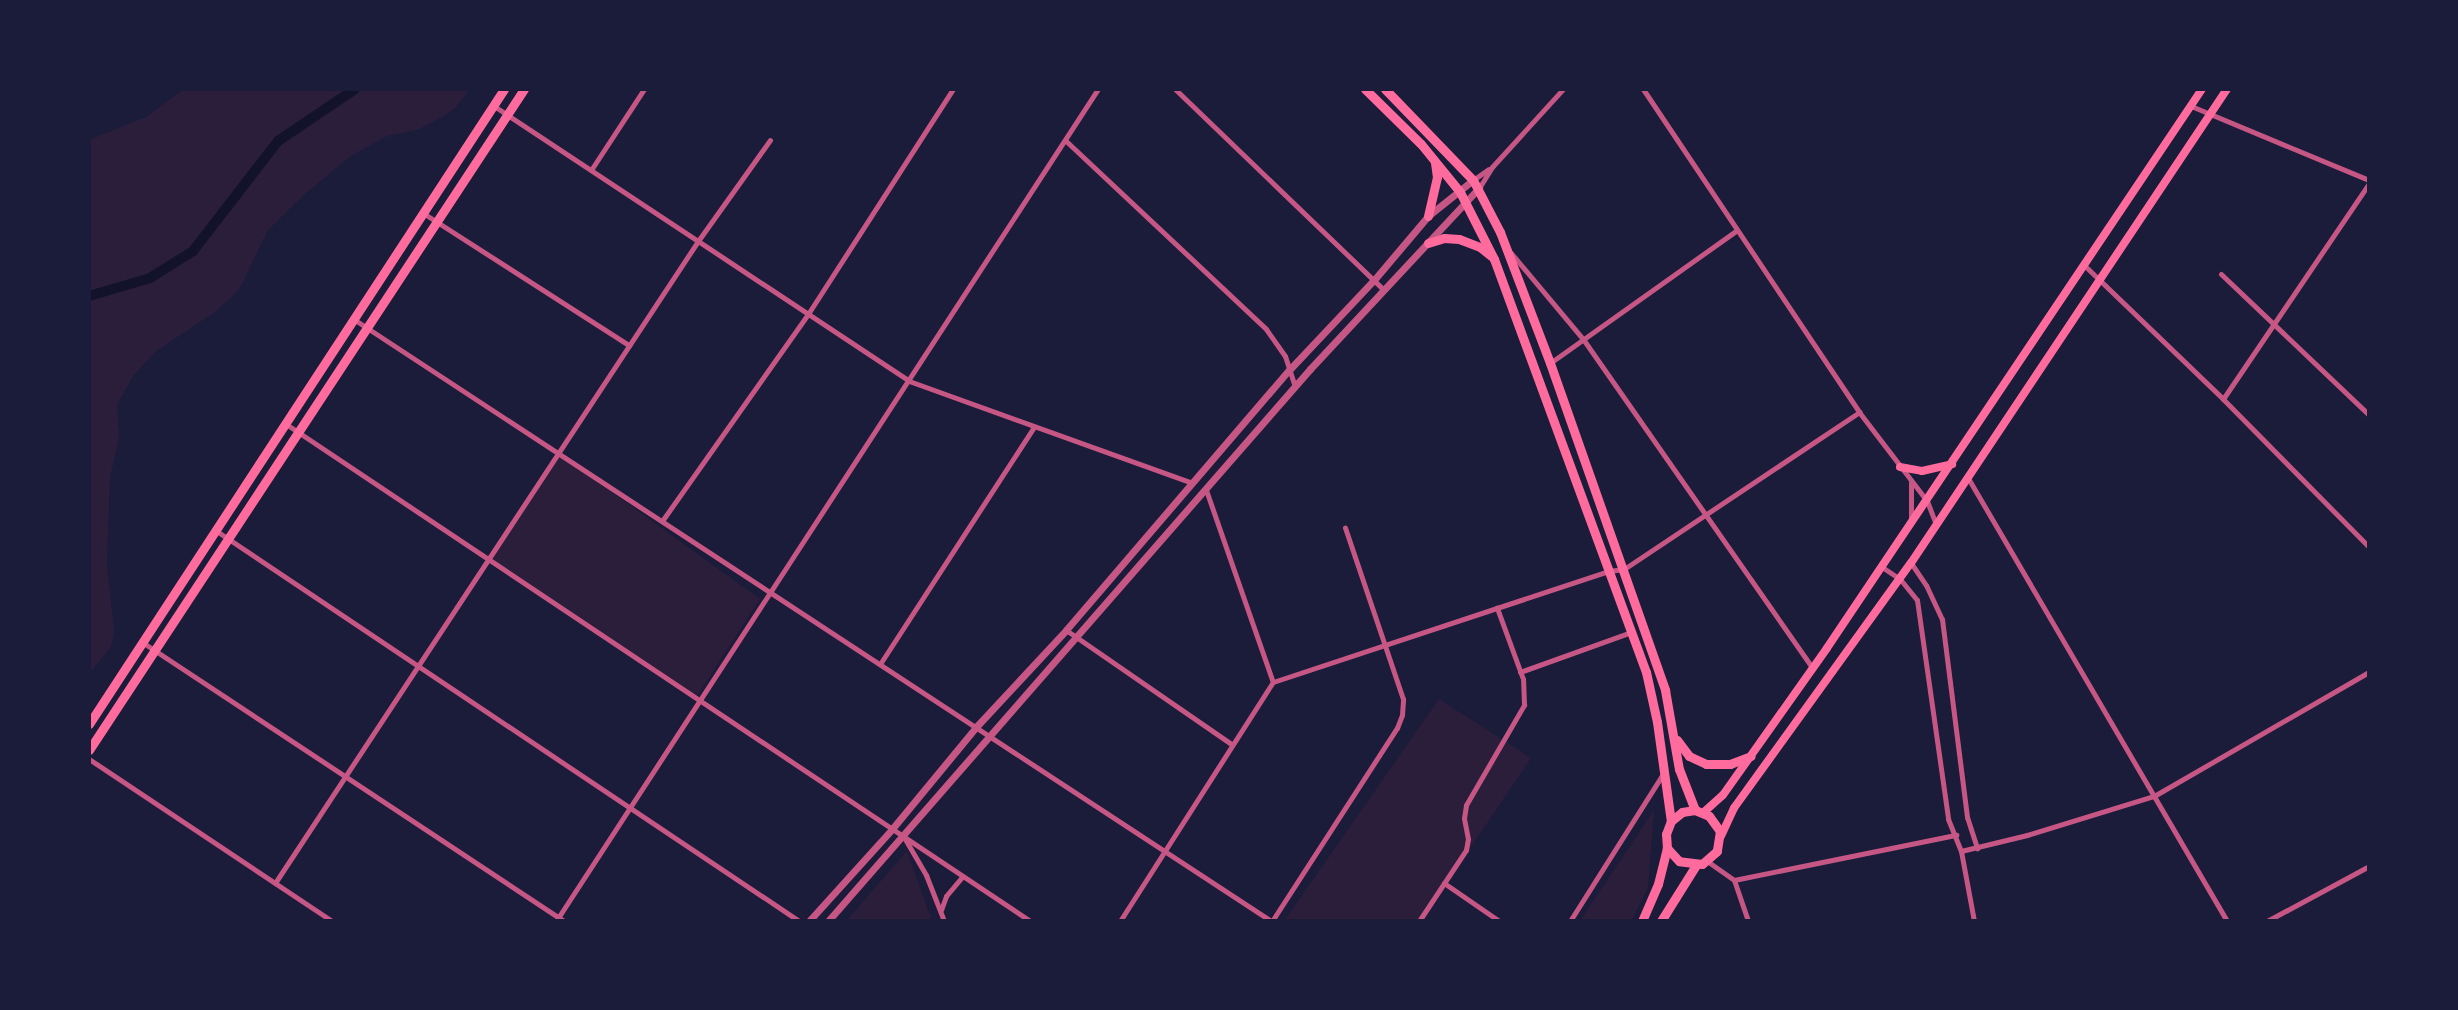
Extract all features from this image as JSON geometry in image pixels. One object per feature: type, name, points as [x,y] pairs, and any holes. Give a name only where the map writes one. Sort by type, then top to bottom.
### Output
[{"type":"main road","points":[[89,724],[504,89]]},
{"type":"main road","points":[[89,750],[369,329],[435,221],[524,89]]},
{"type":"main road","points":[[1365,89],[1434,160],[1460,192],[1494,259],[1631,632],[1651,695],[1671,821]]},
{"type":"main road","points":[[1385,89],[1476,184],[1506,247],[1624,569],[1665,690],[1679,769],[1700,811],[1717,825],[1721,837]]},
{"type":"main road","points":[[1642,921],[1658,884],[1667,848],[1666,834],[1671,821],[1682,812],[1700,811],[1723,795],[1813,669],[2202,89]]},
{"type":"main road","points":[[1667,848],[1679,861],[1696,865],[1707,861],[1717,851],[1734,808],[1911,563],[2101,282],[2227,89]]},
{"type":"main road","points":[[1428,216],[1437,177],[1434,160]]},
{"type":"main road","points":[[1428,243],[1444,238],[1459,239],[1480,247],[1494,259]]},
{"type":"main road","points":[[1900,467],[1922,471],[1952,464]]},
{"type":"main road","points":[[1671,729],[1681,748],[1698,761],[1719,765],[1739,762],[1751,756]]},
{"type":"main road","points":[[1661,921],[1696,865]]},
{"type":"street","points":[[591,170],[644,89]]},
{"type":"street","points":[[662,521],[808,314],[953,89]]},
{"type":"street","points":[[142,642],[559,920],[699,700],[1098,89]]},
{"type":"street","points":[[1175,89],[1383,289]]},
{"type":"street","points":[[828,921],[988,735],[1563,89]]},
{"type":"street","points":[[1643,89],[1859,412],[1927,500],[1937,524]]},
{"type":"street","points":[[494,106],[909,381],[1033,428],[1192,483]]},
{"type":"street","points":[[2191,106],[2369,182],[2223,399]]},
{"type":"street","points":[[275,883],[698,241],[770,140]]},
{"type":"street","points":[[1066,141],[1266,329],[1277,341],[1296,387]]},
{"type":"street","points":[[809,921],[892,830],[976,727],[1066,630],[1290,369],[1374,280],[1428,216],[1460,192],[1476,184],[1492,167]]},
{"type":"street","points":[[422,214],[629,345]]},
{"type":"street","points":[[1550,363],[1737,230]]},
{"type":"street","points":[[1506,247],[1583,339],[1706,513],[1788,638],[1813,669]]},
{"type":"street","points":[[2084,266],[2223,399],[2369,547]]},
{"type":"street","points":[[2221,274],[2369,415]]},
{"type":"street","points":[[355,320],[1272,921],[1397,728],[1404,699],[1345,528]]},
{"type":"street","points":[[1119,921],[1273,682],[1609,571],[1624,569],[1859,412]]},
{"type":"street","points":[[286,424],[1030,921]]},
{"type":"street","points":[[880,664],[1033,428]]},
{"type":"street","points":[[1911,478],[1911,524]]},
{"type":"street","points":[[1968,478],[2227,921]]},
{"type":"street","points":[[1206,490],[1273,682]]},
{"type":"street","points":[[215,530],[799,921]]},
{"type":"street","points":[[1911,563],[1926,584],[1942,618],[1967,817],[1977,848]]},
{"type":"street","points":[[1882,567],[1899,579],[1917,600],[1948,819],[1961,851],[1974,921]]},
{"type":"street","points":[[1419,921],[1466,850],[1466,804],[1524,705],[1526,695],[1520,672],[1497,608]]},
{"type":"street","points":[[1066,630],[1231,744]]},
{"type":"street","points":[[1520,672],[1631,632]]},
{"type":"street","points":[[1961,851],[2154,796],[2369,672]]},
{"type":"street","points":[[89,760],[332,921]]},
{"type":"street","points":[[1570,921],[1663,774]]},
{"type":"street","points":[[1734,880],[1956,835]]},
{"type":"street","points":[[903,836],[926,875],[944,921]]},
{"type":"street","points":[[1707,861],[1734,880],[1748,921]]},
{"type":"street","points":[[2267,921],[2369,866]]},
{"type":"street","points":[[940,910],[946,896],[962,876]]},
{"type":"street","points":[[1444,883],[1499,921]]},
{"type":"shaded area","points":[[184,89],[470,89],[456,107],[444,116],[417,130],[387,136],[351,156],[306,193],[268,230],[239,290],[215,312],[155,352],[133,376],[117,405],[119,438],[110,477],[107,564],[114,631],[111,647],[89,674],[89,140],[146,117]]},
{"type":"shaded area","points":[[559,454],[760,599],[697,696],[488,559]]},
{"type":"shaded area","points":[[1439,699],[1531,758],[1421,921],[1284,921]]},
{"type":"shaded area","points":[[1654,810],[1648,888],[1631,921],[1580,921]]},
{"type":"shaded area","points":[[907,851],[932,921],[846,921]]},
{"type":"waterway","points":[[89,296],[150,278],[193,251],[278,141],[355,89]]}]
